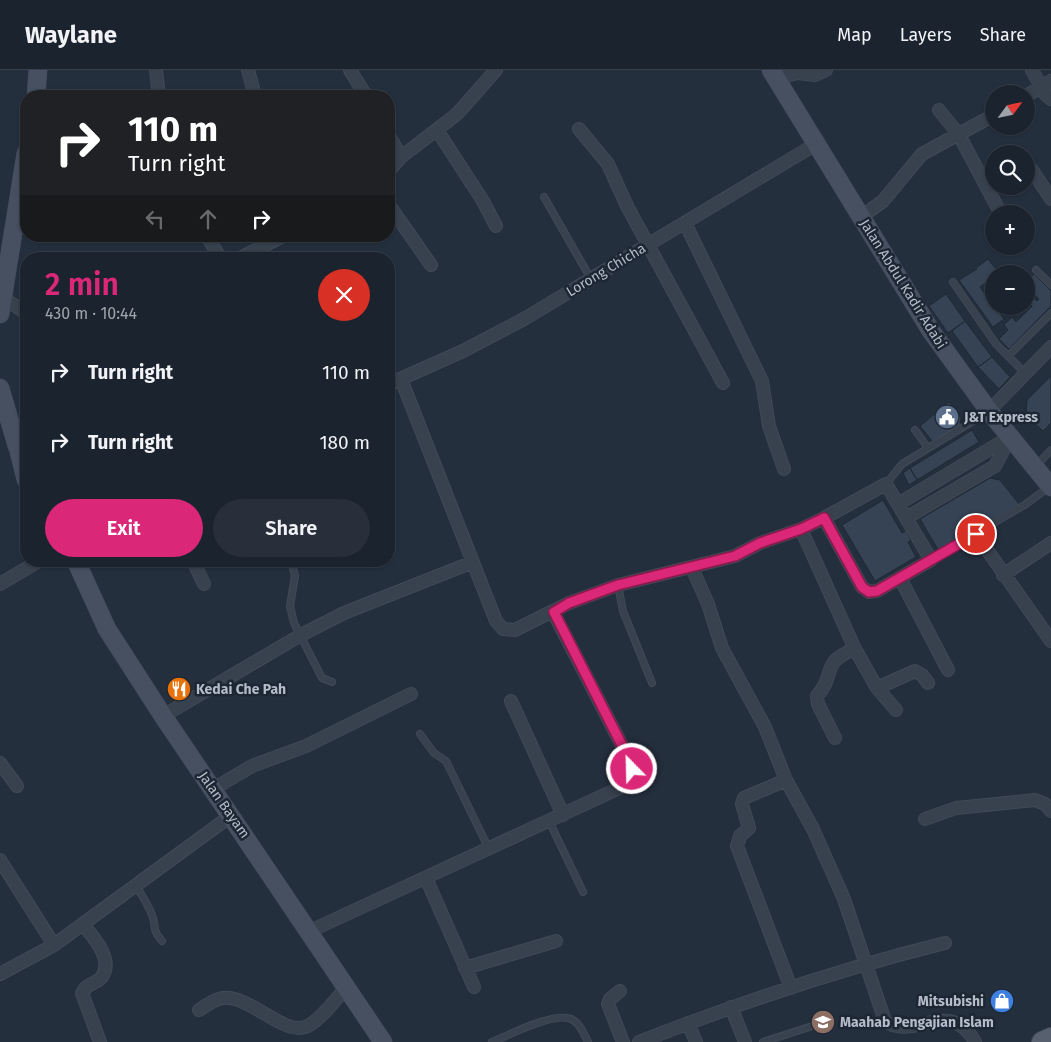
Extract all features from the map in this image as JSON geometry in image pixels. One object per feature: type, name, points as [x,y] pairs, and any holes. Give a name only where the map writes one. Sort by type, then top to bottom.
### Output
[{"type":"main road","points":[[36,90],[38,70]]},
{"type":"main road","name":"Jalan Abdul Kadir Adabi","points":[[774,74],[932,331],[989,411],[1051,486]]},
{"type":"main road","points":[[1,305],[3,269],[20,183]]},
{"type":"main road","points":[[0,388],[20,457]]},
{"type":"main road","points":[[17,446],[20,451]]},
{"type":"main road","points":[[66,567],[81,596],[107,629]]},
{"type":"main road","name":"Jalan Bayam","points":[[79,567],[107,629],[163,716],[232,815],[383,1042]]},
{"type":"main road","points":[[1042,1042],[1051,1038]]},
{"type":"street","points":[[156,70],[158,90]]},
{"type":"street","points":[[248,70],[253,90]]},
{"type":"street","points":[[350,70],[362,90]]},
{"type":"street","points":[[395,165],[457,114],[496,70]]},
{"type":"street","points":[[774,74],[798,73],[815,75],[826,70]]},
{"type":"street","points":[[1032,70],[1046,85],[1051,99]]},
{"type":"street","points":[[1035,91],[1046,85]]},
{"type":"street","points":[[939,110],[959,135],[996,205]]},
{"type":"street","points":[[861,217],[883,200],[917,158],[985,120]]},
{"type":"street","points":[[579,129],[608,164],[723,383]]},
{"type":"street","points":[[437,130],[483,201],[496,226]]},
{"type":"street","name":"Lorong Chicha","points":[[395,382],[472,347],[685,224],[816,144]]},
{"type":"street","points":[[395,146],[402,157]]},
{"type":"street","points":[[1035,174],[1050,194]]},
{"type":"street","points":[[395,214],[431,266]]},
{"type":"street","points":[[685,224],[762,381],[769,426],[784,469]]},
{"type":"street","points":[[252,252],[271,242]]},
{"type":"street","points":[[1,305],[20,311]]},
{"type":"street","points":[[989,411],[1051,348]]},
{"type":"street","points":[[401,379],[496,621],[503,629],[516,630],[569,603],[618,585],[735,556],[760,543],[801,529],[886,484],[931,560],[877,591],[865,590],[824,518]]},
{"type":"street","points":[[898,504],[1010,437]]},
{"type":"street","points":[[906,518],[995,466],[1010,437]]},
{"type":"street","points":[[801,529],[855,649],[877,688],[896,710]]},
{"type":"street","points":[[976,534],[1051,641]]},
{"type":"street","points":[[1003,574],[1051,543]]},
{"type":"street","points":[[163,716],[300,635],[344,612],[473,562]]},
{"type":"street","points":[[0,584],[29,567]]},
{"type":"street","points":[[196,567],[204,584]]},
{"type":"street","points":[[692,568],[708,604],[722,648],[765,727],[786,780],[813,829],[844,899],[886,1021],[892,1031],[900,1035],[909,1035],[947,1025],[958,1025],[967,1030],[975,1042]]},
{"type":"street","points":[[900,578],[948,670]]},
{"type":"street","points":[[310,931],[426,878],[488,847],[563,815],[628,784],[632,777],[630,761],[554,612]]},
{"type":"street","points":[[835,738],[818,704],[817,696],[827,681],[832,663],[840,655],[855,649]]},
{"type":"street","points":[[877,688],[914,671],[922,675],[928,683]]},
{"type":"street","points":[[213,789],[252,766],[306,746],[411,694]]},
{"type":"street","points":[[511,701],[563,815]]},
{"type":"street","points":[[0,763],[17,786]]},
{"type":"street","points":[[786,780],[744,798],[742,804],[749,828],[737,841],[737,846],[791,988]]},
{"type":"street","points":[[925,819],[956,808],[1035,800],[1045,804],[1051,811]]},
{"type":"street","points":[[0,974],[54,945],[232,815]]},
{"type":"street","points":[[0,860],[54,945]]},
{"type":"street","points":[[426,878],[474,988]]},
{"type":"street","points":[[83,925],[98,942],[105,963],[100,979],[86,987],[82,992],[100,1042]]},
{"type":"street","points":[[465,968],[556,941]]},
{"type":"street","points":[[639,1042],[731,1007],[865,963],[945,943]]},
{"type":"street","points":[[199,1010],[221,998],[233,998],[247,1003],[289,1027],[299,1029],[308,1026],[316,1020],[346,988]]},
{"type":"street","points":[[620,991],[610,999],[608,1004],[624,1042]]},
{"type":"street","points":[[731,1007],[746,1042]]},
{"type":"street","points":[[688,1023],[696,1042]]},
{"type":"lane","points":[[544,197],[591,279]]},
{"type":"lane","points":[[1036,270],[1051,285]]},
{"type":"lane","points":[[953,282],[994,340],[1026,374]]},
{"type":"lane","points":[[1008,356],[1051,313]]},
{"type":"lane","points":[[886,484],[902,464],[989,411]]},
{"type":"lane","points":[[915,430],[928,448]]},
{"type":"lane","points":[[1035,467],[1051,450]]},
{"type":"lane","points":[[931,560],[1026,504],[1051,486]]},
{"type":"lane","points":[[293,567],[295,576],[290,606],[300,635],[322,678],[332,682]]},
{"type":"lane","points":[[618,585],[623,611],[652,682]]},
{"type":"lane","points":[[420,734],[434,753],[446,761],[488,847]]},
{"type":"lane","points":[[549,821],[583,892]]},
{"type":"lane","points":[[136,886],[149,906],[154,918],[156,934],[162,941]]},
{"type":"lane","points":[[492,1042],[558,1017],[571,1019],[579,1026],[588,1042]]},
{"type":"lane","points":[[763,1042],[831,1020]]},
{"type":"building","points":[[988,259],[993,265],[985,265],[985,283],[980,287],[985,294],[985,315],[1001,315],[1004,319],[993,327],[959,280]]},
{"type":"building","points":[[1035,275],[1051,291],[1051,306],[1009,349],[999,339],[1008,330],[1004,325],[1012,317],[1016,322],[1023,315],[1035,315],[1035,299],[1037,301],[1039,299],[1035,295]]},
{"type":"building","points":[[946,294],[965,321],[948,333],[929,306]]},
{"type":"building","points":[[965,321],[992,357],[978,367],[952,331]]},
{"type":"building","points":[[992,357],[1010,377],[999,389],[978,367]]},
{"type":"building","points":[[1051,376],[1051,423],[1043,431],[1026,415],[1027,400]]},
{"type":"building","points":[[949,402],[961,417],[960,425],[933,442],[920,426]]},
{"type":"building","points":[[972,430],[979,442],[917,480],[910,468]]},
{"type":"building","points":[[910,468],[917,480],[909,485],[903,473]]},
{"type":"building","points":[[990,478],[1000,480],[1019,504],[939,551],[920,519]]},
{"type":"building","points":[[883,500],[902,533],[906,531],[911,540],[908,542],[916,557],[875,581],[842,525]]},
{"type":"place","name":"J&T Express","points":[[947,417]]},
{"type":"place","name":"Kedai Che Pah","points":[[179,689]]},
{"type":"place","name":"Mitsubishi","points":[[1002,1001]]},
{"type":"place","name":"Maahab Pengajian Islam","points":[[823,1022]]},
{"type":"route","points":[[632,769],[630,761],[554,612],[569,603],[618,585],[735,556],[760,543],[801,529],[824,518],[862,587],[873,593],[976,534]]}]
